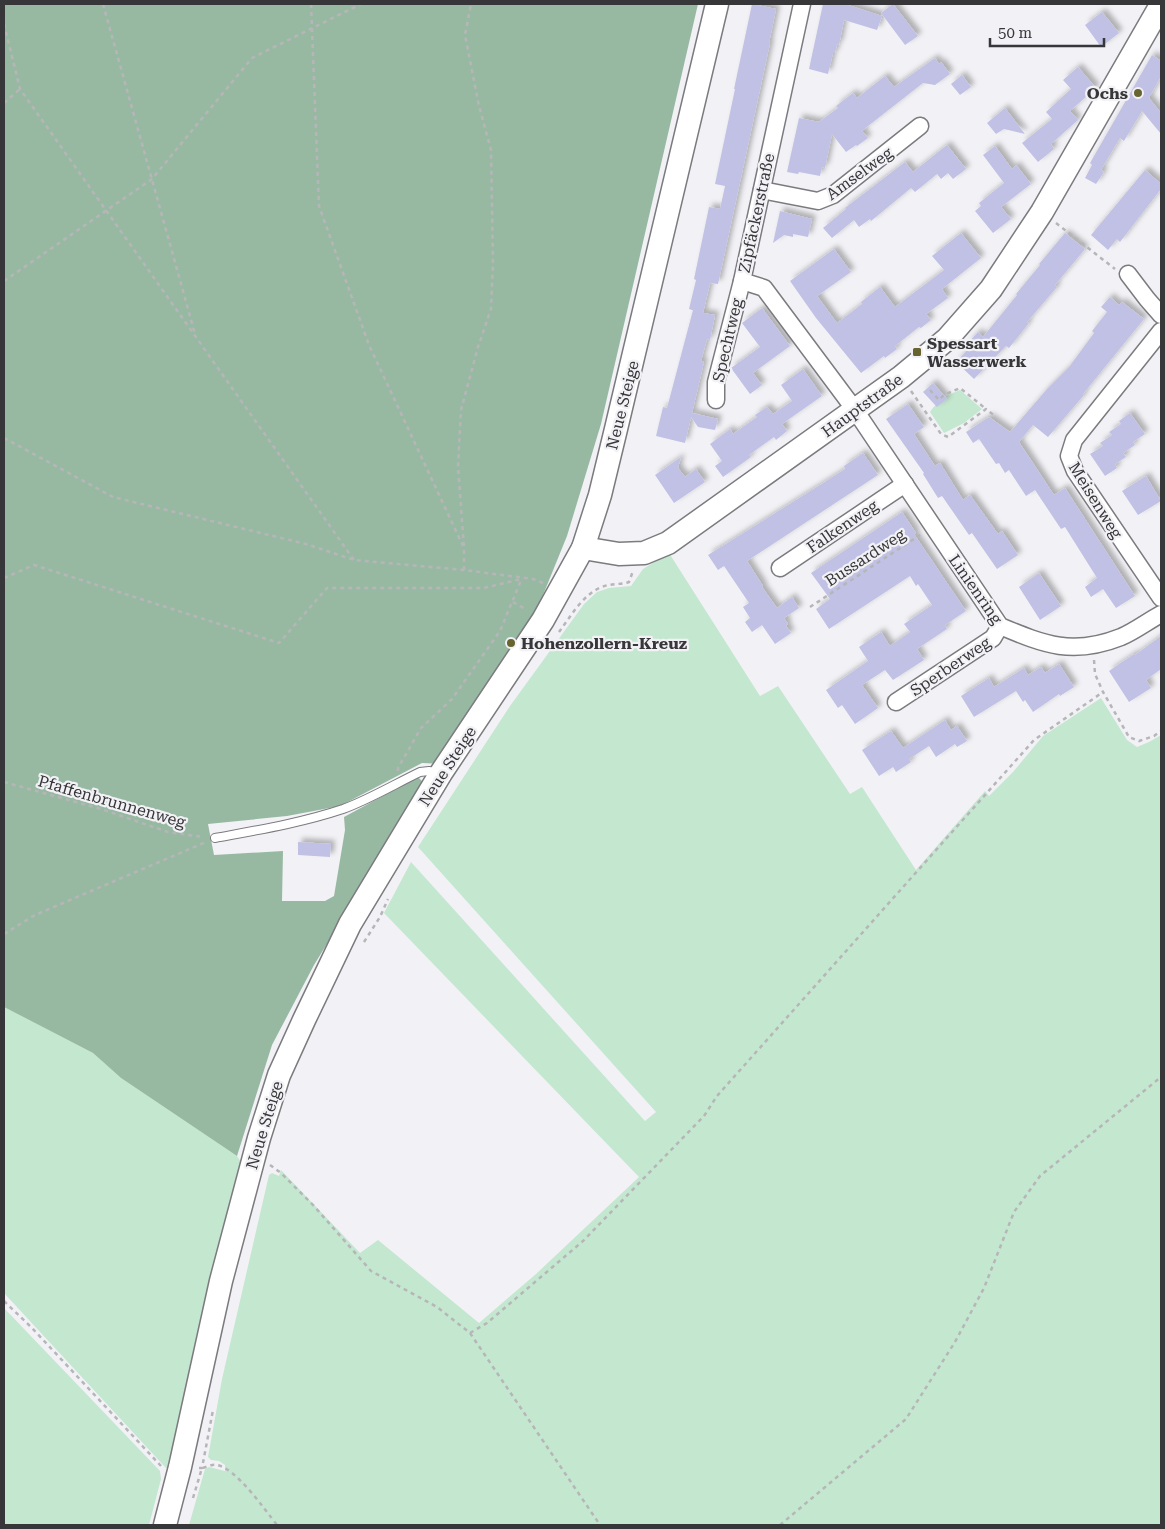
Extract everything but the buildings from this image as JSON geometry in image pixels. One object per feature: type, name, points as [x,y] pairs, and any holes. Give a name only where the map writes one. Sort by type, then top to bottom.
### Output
[{"type":"main road","name":"Neue Steige","points":[[165,1525],[173,1469],[259,1138],[279,1075],[350,924],[441,773],[543,620],[583,548],[600,495],[717,4]]},
{"type":"main road","name":"Hauptstraße","points":[[583,548],[619,554],[644,553],[668,543],[901,377],[947,339],[991,289],[1042,212],[1160,12]]},
{"type":"street","name":"Zipfäckerstraße","points":[[802,4],[742,281],[764,288],[855,410]]},
{"type":"street","name":"Amselweg","points":[[762,190],[818,201],[833,196],[920,126]]},
{"type":"street","points":[[1128,274],[1146,299],[1161,315]]},
{"type":"street","name":"Spechtweg","points":[[716,400],[716,382],[742,281]]},
{"type":"street","name":"Meisenweg","points":[[1161,331],[1074,440],[1069,456],[1075,471],[1161,598]]},
{"type":"street","name":"Linienring","points":[[855,410],[1000,626],[1035,640],[1064,647],[1093,646],[1123,636],[1161,614]]},
{"type":"street","name":"Falkenweg","points":[[780,568],[905,484]]},
{"type":"street","name":"Sperberweg","points":[[896,702],[993,638],[1000,626]]},
{"type":"lane","points":[[215,838],[305,821],[345,808],[420,772],[441,773]]},
{"type":"path","points":[[103,4],[196,338]]},
{"type":"path","points":[[311,4],[319,206],[369,345],[464,548]]},
{"type":"path","points":[[4,281],[152,179],[252,58],[361,4]]},
{"type":"path","points":[[464,570],[458,466],[461,410],[478,347],[491,309],[493,264],[491,150],[479,106],[465,35],[471,4]]},
{"type":"path","points":[[4,24],[20,89],[354,560]]},
{"type":"path","points":[[4,103],[20,89]]},
{"type":"path","points":[[1051,219],[1117,270],[1128,274]]},
{"type":"path","points":[[939,400],[960,388],[995,416]]},
{"type":"path","points":[[930,390],[942,403]]},
{"type":"path","points":[[917,399],[941,434],[948,437],[986,409]]},
{"type":"path","points":[[4,438],[113,497],[306,544],[354,560],[464,570],[522,578]]},
{"type":"path","name":"Bussardweg","points":[[810,607],[934,526]]},
{"type":"path","points":[[554,639],[581,603],[591,593],[610,584],[629,582],[634,565],[634,553]]},
{"type":"path","points":[[4,577],[34,565],[279,642],[327,588],[484,588],[522,578]]},
{"type":"path","points":[[398,782],[398,768],[421,728],[452,699],[500,631],[522,578]]},
{"type":"path","points":[[1093,646],[1095,674],[1103,692],[1129,737],[1139,741],[1154,736],[1161,731]]},
{"type":"path","points":[[470,1333],[487,1323],[582,1241],[674,1148],[704,1116],[717,1096],[1034,740],[1103,692]]},
{"type":"path","name":"Pfaffenbrunnenweg","points":[[4,782],[101,809],[168,832],[215,838]]},
{"type":"path","points":[[4,934],[35,915],[215,838]]},
{"type":"path","points":[[360,947],[380,917],[392,893]]},
{"type":"path","points":[[780,1525],[906,1419],[956,1342],[984,1288],[1014,1212],[1040,1176],[1161,1078]]},
{"type":"path","points":[[266,1173],[269,1164],[281,1173],[314,1206],[371,1271],[437,1307],[470,1333],[600,1525]]},
{"type":"path","points":[[4,1301],[173,1469],[202,1468],[215,1464],[228,1469],[251,1493],[277,1525]]},
{"type":"path","points":[[202,1468],[215,1402]]},
{"type":"green space","points":[[4,4],[698,4],[601,424],[567,536],[528,632],[443,764],[422,763],[340,806],[287,816],[208,824],[214,855],[283,851],[282,901],[325,901],[334,896],[345,830],[344,817],[418,777],[425,784],[314,965],[272,1045],[237,1156],[121,1078],[93,1053],[4,1007]]},
{"type":"green space","points":[[960,390],[982,409],[964,423],[944,433],[930,412],[943,398]]},
{"type":"green space","points":[[669,553],[760,696],[778,686],[850,794],[862,787],[916,870],[985,791],[989,796],[1013,772],[1043,736],[1101,698],[1127,740],[1137,747],[1161,735],[1161,1525],[189,1525],[205,1469],[209,1467],[225,1471],[225,1465],[208,1457],[222,1379],[269,1175],[272,1173],[279,1176],[281,1170],[360,1253],[378,1240],[479,1323],[536,1274],[639,1177],[384,913],[411,862],[645,1121],[656,1112],[418,847],[510,706],[584,604],[597,592],[609,588],[631,586],[643,569]]},
{"type":"green space","points":[[4,1007],[93,1053],[121,1078],[237,1156],[243,1165],[172,1470],[166,1468],[4,1293]]},
{"type":"green space","points":[[4,1308],[160,1471],[161,1479],[149,1525],[4,1525]]},
{"type":"place","name":"Ochs","points":[[1138,93]]},
{"type":"place","name":"Spessart Wasserwerk","points":[[917,352]]},
{"type":"place","name":"Hohenzollern-Kreuz","points":[[511,643]]}]
